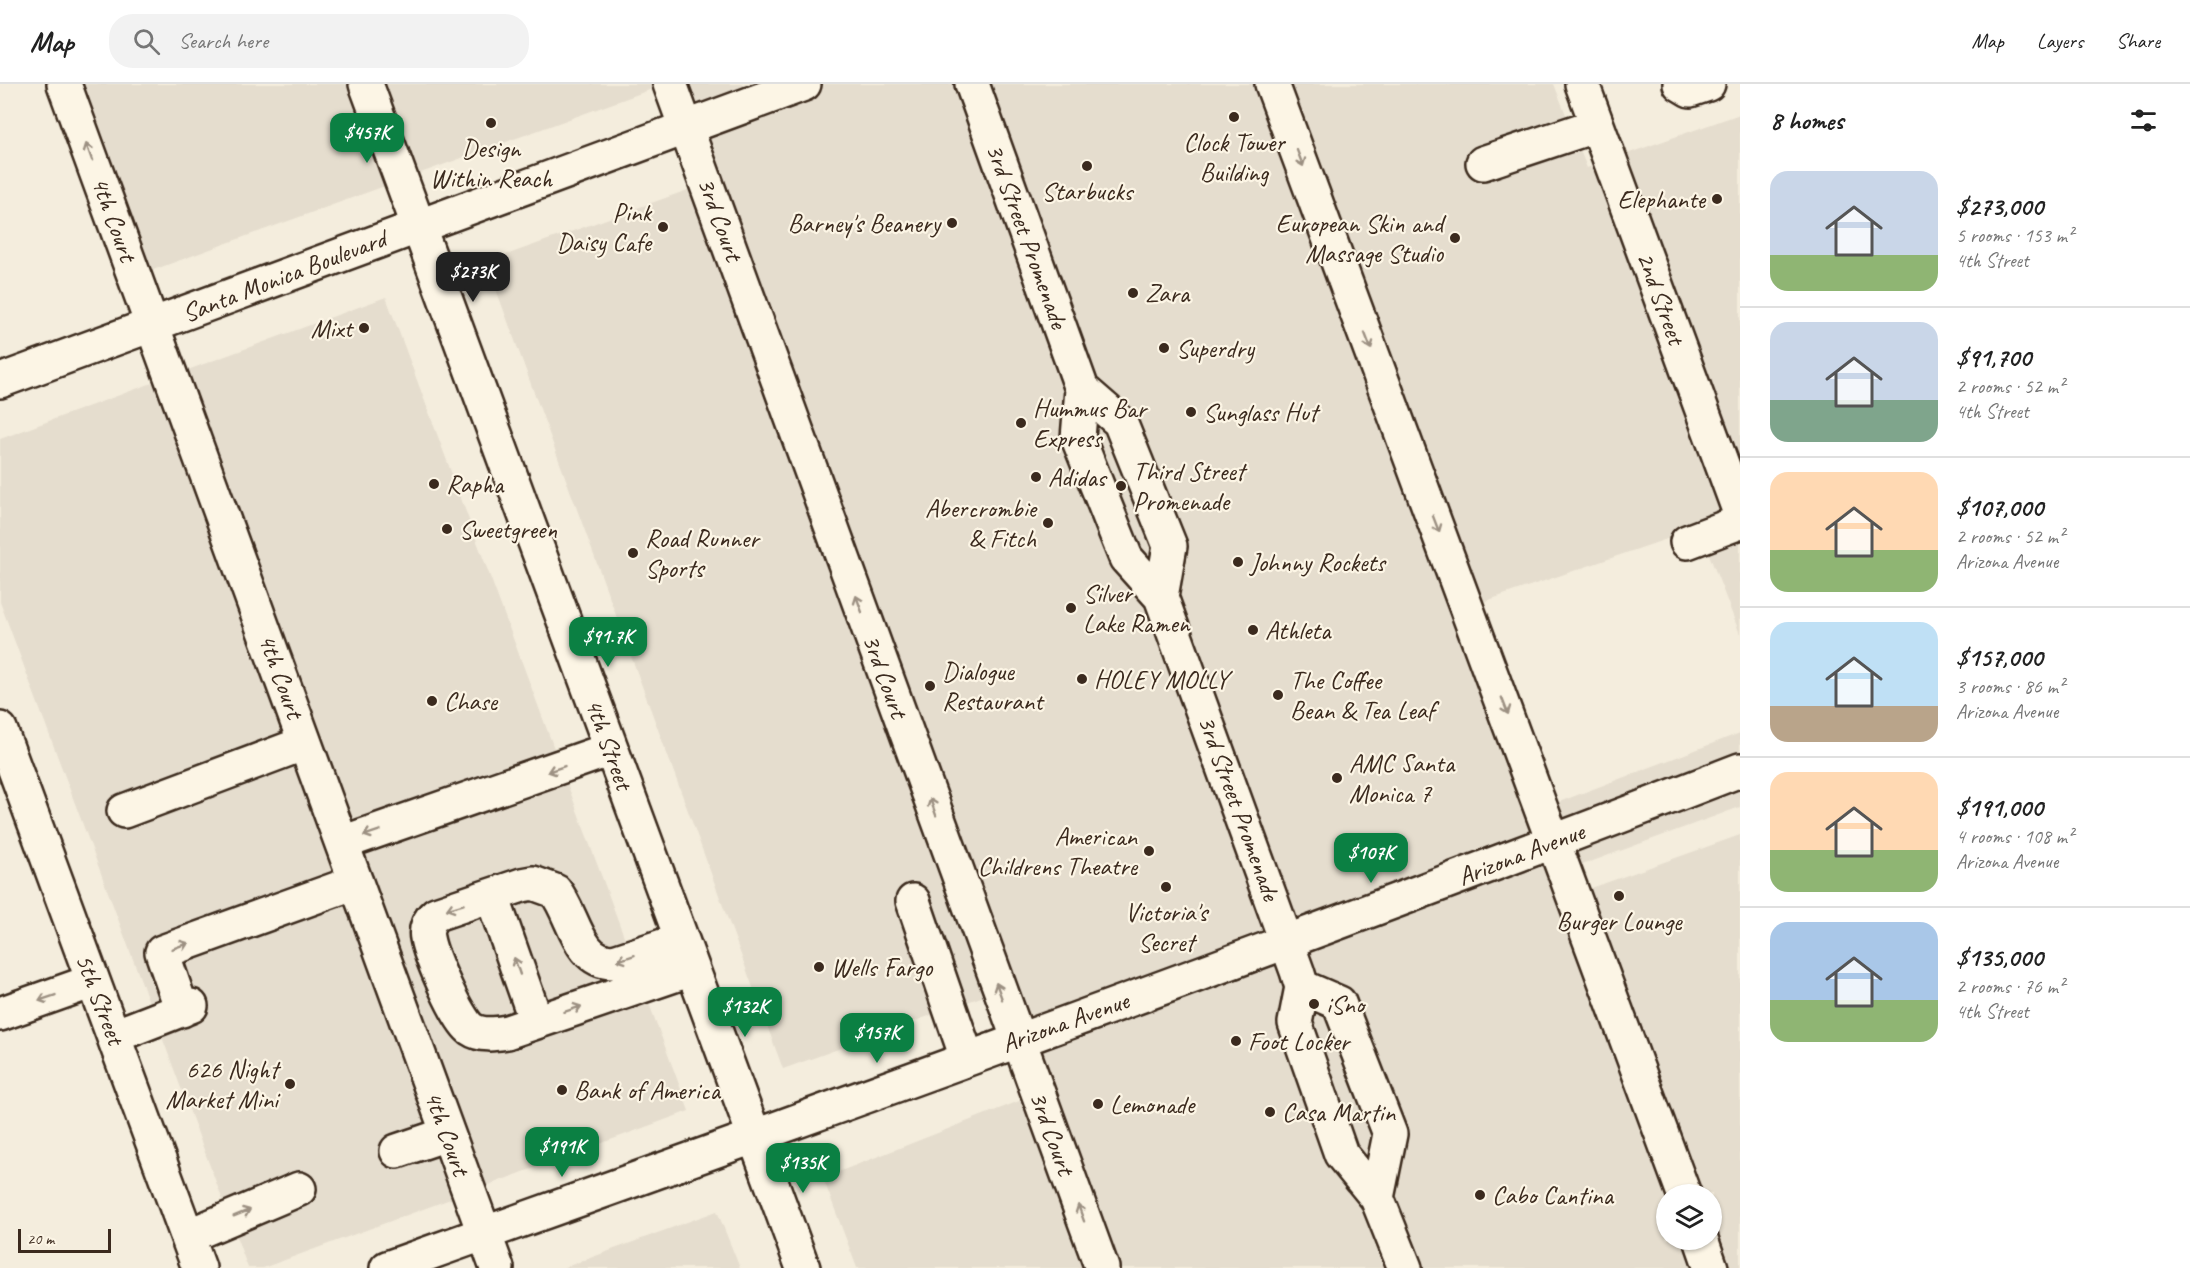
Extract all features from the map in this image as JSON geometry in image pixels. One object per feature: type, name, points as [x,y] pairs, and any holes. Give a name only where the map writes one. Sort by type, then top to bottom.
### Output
[{"type":"street","name":"4th Court","points":[[64,84],[497,1268]]},
{"type":"street","name":"4th Street","points":[[366,84],[803,1268]]},
{"type":"street","name":"3rd Court","points":[[670,84],[1102,1268]]},
{"type":"street","name":"Santa Monica Boulevard","points":[[0,381],[804,84]]},
{"type":"street","name":"3rd Street Promenade","points":[[972,84],[1082,389],[1078,438],[1126,558],[1161,597],[1302,987],[1295,1023],[1341,1154],[1377,1198],[1404,1268]]},
{"type":"street","points":[[1272,84],[1680,1184]]},
{"type":"street","name":"2nd Street","points":[[1582,84],[1740,513]]},
{"type":"street","points":[[1680,84],[1690,90],[1708,84]]},
{"type":"street","points":[[1483,163],[1597,125]]},
{"type":"street","name":"3rd Street Promenade","points":[[1082,389],[1120,422],[1170,546],[1161,597]]},
{"type":"street","points":[[1687,542],[1740,522]]},
{"type":"street","name":"5th Street","points":[[0,729],[200,1268]]},
{"type":"street","points":[[124,811],[305,743]]},
{"type":"street","points":[[342,843],[611,749]]},
{"type":"street","name":"Arizona Avenue","points":[[387,1268],[754,1137],[1287,941],[1740,770]]},
{"type":"street","points":[[114,1036],[187,1008],[162,952],[356,882]]},
{"type":"street","points":[[533,883],[555,891],[587,952],[604,962],[687,954],[536,1021],[507,1032],[483,1034],[472,1030],[458,1017],[427,938],[429,919],[436,914],[533,883]]},
{"type":"street","points":[[492,896],[536,1021]]},
{"type":"street","points":[[913,901],[967,1058]]},
{"type":"street","points":[[0,1014],[93,981]]},
{"type":"street","points":[[1302,987],[1339,1003],[1390,1134],[1377,1198]]},
{"type":"street","points":[[397,1150],[447,1134]]},
{"type":"street","points":[[188,1236],[299,1189]]},
{"type":"street","points":[[1705,1250],[1712,1268]]},
{"type":"shaded area","points":[[72,84],[662,84],[663,85],[142,274]]},
{"type":"shaded area","name":"Third Street Promenade","points":[[680,84],[1275,84],[1538,810],[1740,733],[1740,807],[1560,873],[1663,1184],[1656,1184],[1656,1250],[1697,1250],[1703,1268],[1118,1268]]},
{"type":"shaded area","points":[[1291,84],[1554,84],[1587,168],[1740,114],[1740,514],[1480,603]]},
{"type":"shaded area","points":[[696,187],[992,993],[783,1069],[486,262]]},
{"type":"shaded area","points":[[386,297],[689,1111],[263,1268],[248,1268],[0,602],[0,439]]},
{"type":"shaded area","points":[[1740,526],[1740,634],[1703,539]]},
{"type":"shaded area","points":[[1740,835],[1740,1268],[1725,1268],[1718,1250],[1722,1250],[1722,1184],[1693,1184],[1583,891]]},
{"type":"shaded area","points":[[1027,1098],[1091,1268],[857,1268],[823,1178]]},
{"type":"shaded area","points":[[717,1211],[740,1268],[563,1268]]},
{"type":"place","name":"Clock Tower Building","points":[[1234,117]]},
{"type":"place","name":"Design Within Reach","points":[[491,123]]},
{"type":"place","name":"Starbucks","points":[[1087,166]]},
{"type":"place","name":"Elephante","points":[[1717,199]]},
{"type":"place","name":"Barney's Beanery","points":[[952,223]]},
{"type":"place","name":"Pink Daisy Cafe","points":[[663,227]]},
{"type":"place","name":"European Skin and Massage Studio","points":[[1455,238]]},
{"type":"place","name":"Zara","points":[[1133,293]]},
{"type":"place","name":"Mixt","points":[[364,328]]},
{"type":"place","name":"Superdry","points":[[1164,348]]},
{"type":"place","name":"Sunglass Hut","points":[[1191,412]]},
{"type":"place","name":"Hummus Bar Express","points":[[1021,423]]},
{"type":"place","name":"Adidas","points":[[1036,477]]},
{"type":"place","name":"Rapha","points":[[434,484]]},
{"type":"place","name":"Third Street Promenade","points":[[1121,486]]},
{"type":"place","name":"Abercrombie & Fitch","points":[[1048,523]]},
{"type":"place","name":"Sweetgreen","points":[[447,529]]},
{"type":"place","name":"Road Runner Sports","points":[[633,553]]},
{"type":"place","name":"Johnny Rockets","points":[[1238,562]]},
{"type":"place","name":"Silver Lake Ramen","points":[[1071,608]]},
{"type":"place","name":"Athleta","points":[[1253,630]]},
{"type":"place","name":"HOLEY MOLLY","points":[[1082,679]]},
{"type":"place","name":"Dialogue Restaurant","points":[[930,686]]},
{"type":"place","name":"The Coffee Bean & Tea Leaf","points":[[1278,695]]},
{"type":"place","name":"Chase","points":[[432,701]]},
{"type":"place","name":"AMC Santa Monica 7","points":[[1337,778]]},
{"type":"place","name":"American Childrens Theatre","points":[[1149,851]]},
{"type":"place","name":"Victoria's Secret","points":[[1166,887]]},
{"type":"place","name":"Burger Lounge","points":[[1619,896]]},
{"type":"place","name":"Wells Fargo","points":[[819,967]]},
{"type":"place","name":"iSno","points":[[1314,1004]]},
{"type":"place","name":"Foot Locker","points":[[1236,1041]]},
{"type":"place","name":"626 Night Market Mini","points":[[290,1084]]},
{"type":"place","name":"Bank of America","points":[[562,1090]]},
{"type":"place","name":"Lemonade","points":[[1098,1104]]},
{"type":"place","name":"Casa Martin","points":[[1270,1112]]},
{"type":"place","name":"Cabo Cantina","points":[[1480,1195]]}]
